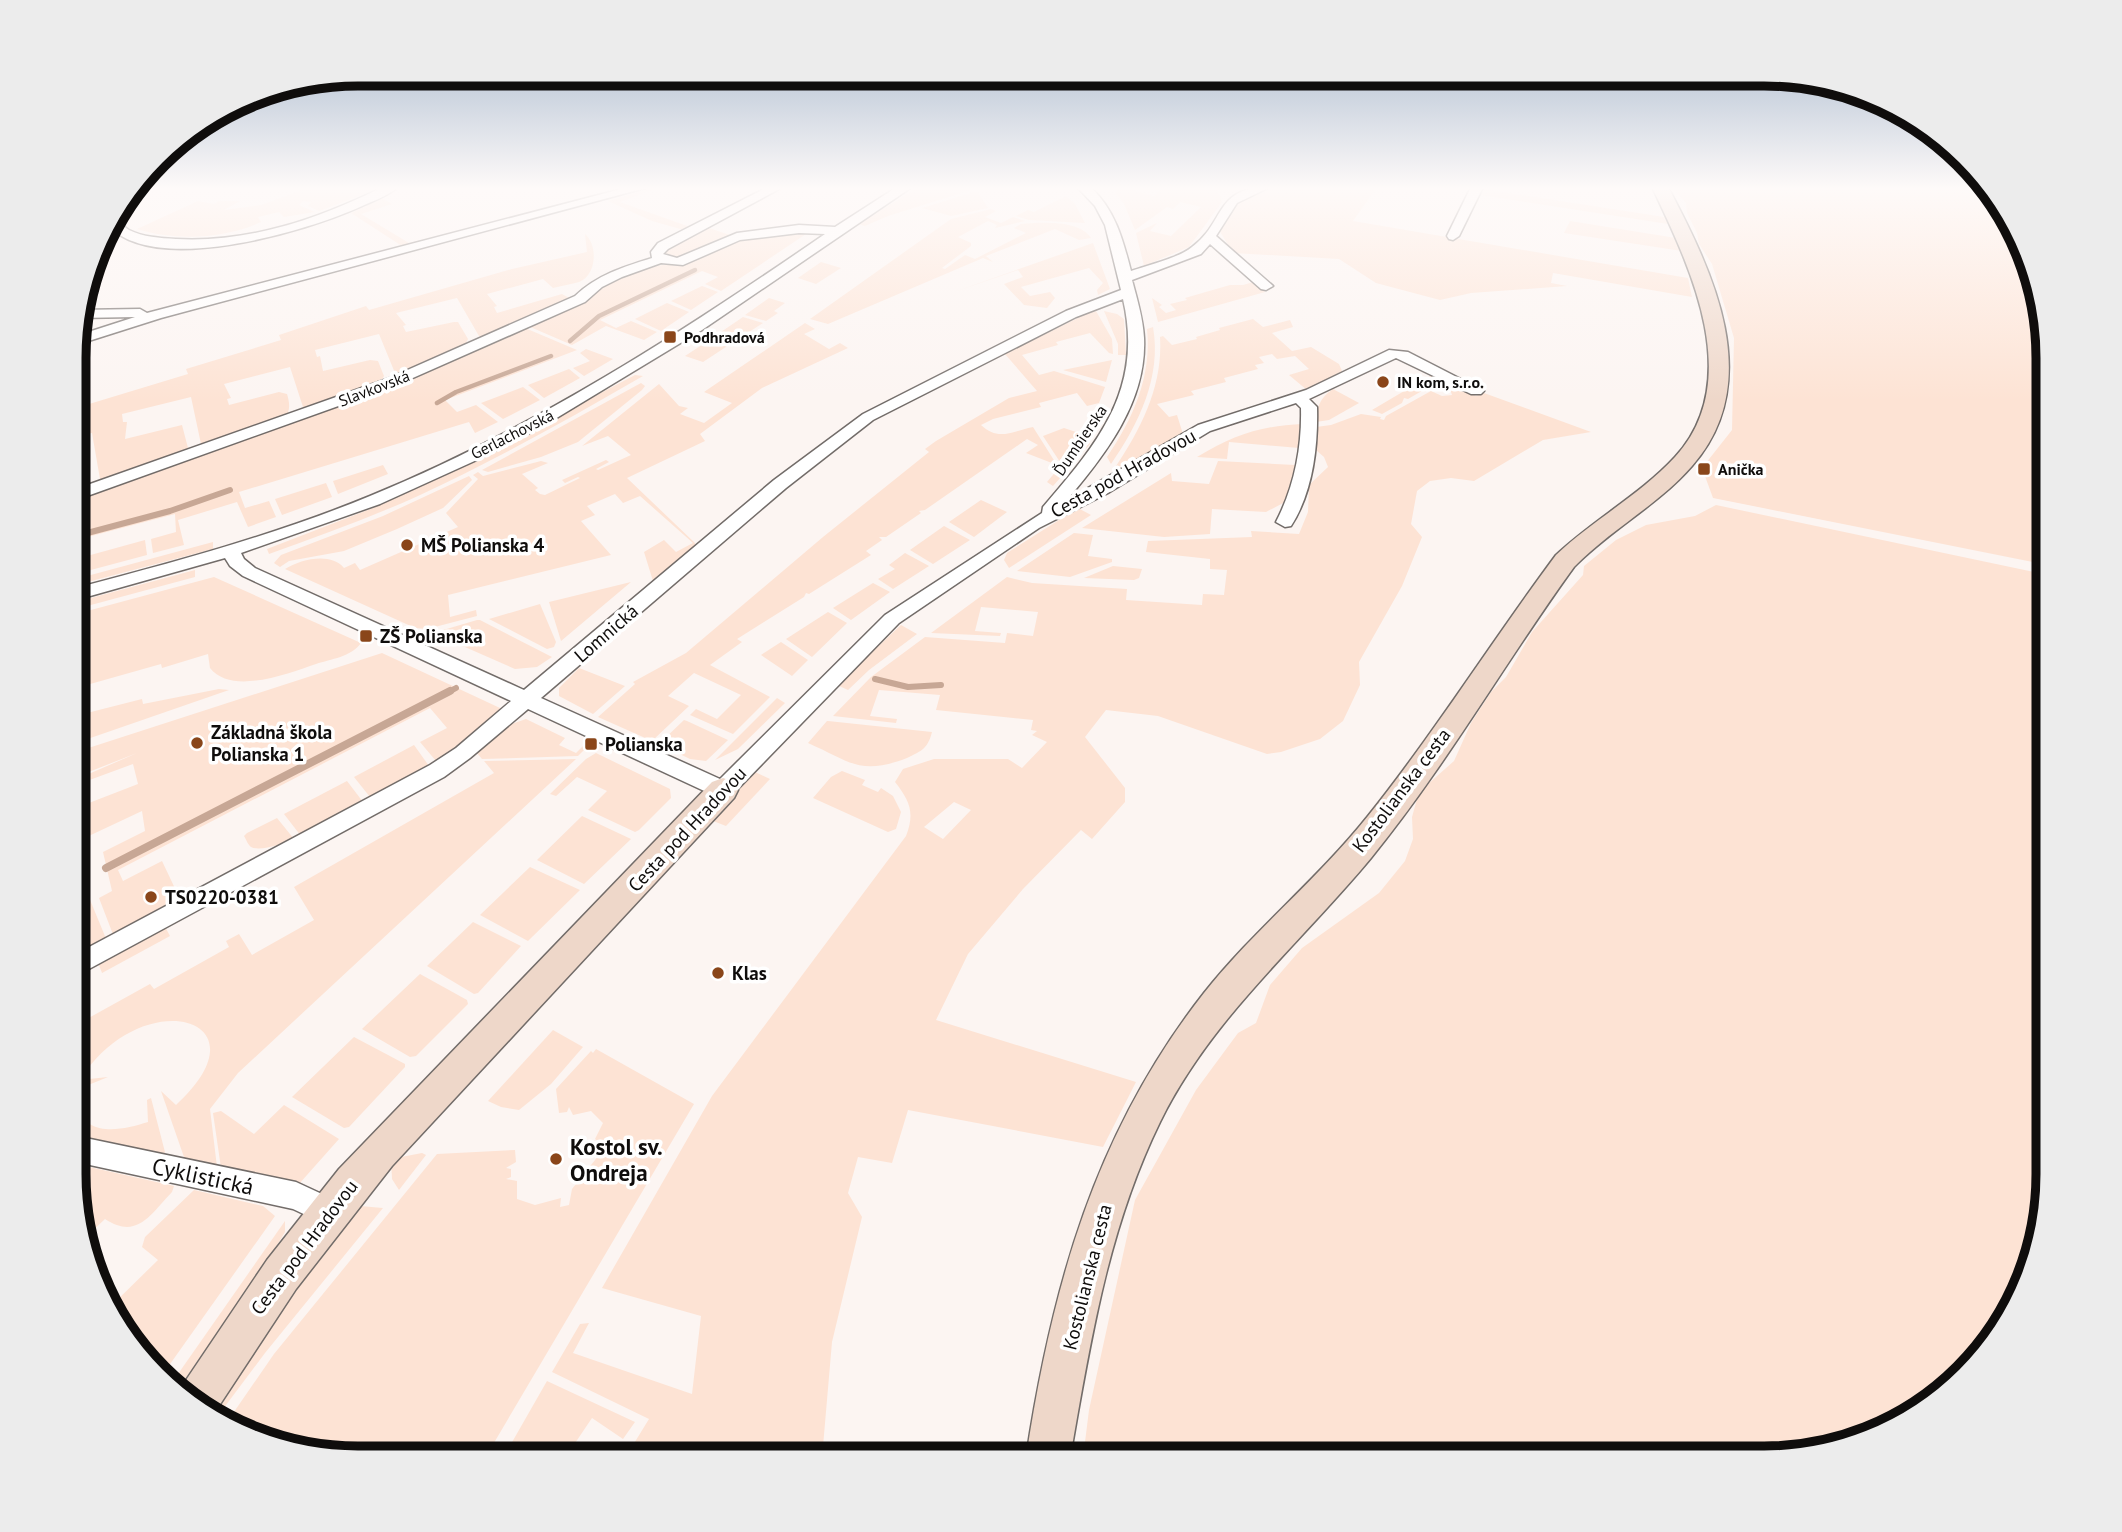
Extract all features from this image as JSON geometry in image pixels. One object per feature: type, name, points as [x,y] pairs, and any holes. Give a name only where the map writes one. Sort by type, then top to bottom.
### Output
[{"type":"street","points":[[86,338],[156,315],[371,258]]},
{"type":"street","name":"Slavkovská","points":[[86,491],[407,376],[580,299],[596,283],[607,277],[661,259],[683,261],[689,258]]},
{"type":"street","name":"Gerlachovská","points":[[86,591],[232,552],[374,499],[474,453],[557,411],[661,350],[796,258]]},
{"type":"street","name":"Ďumbierska","points":[[1046,516],[1115,426],[1130,390],[1136,359],[1136,337],[1121,258]]},
{"type":"street","name":"Lomnická","points":[[86,961],[436,771],[472,747],[780,484],[868,417],[1183,258]]},
{"type":"street","points":[[1234,258],[1266,286]]},
{"type":"street","name":"Kostolianska cesta","points":[[1050,1446],[1089,1255],[1112,1181],[1158,1084],[1218,1003],[1377,828],[1565,561],[1594,533],[1684,461],[1708,422],[1720,380],[1716,333],[1693,258]]},
{"type":"street","points":[[89,314],[156,315]]},
{"type":"street","name":"Cesta pod Hradovou","points":[[200,1395],[234,1342],[327,1211],[378,1153],[723,790],[865,643],[892,619],[1046,516],[1102,489],[1204,428],[1298,397],[1394,353],[1476,391]]},
{"type":"street","points":[[1285,522],[1297,498],[1310,423],[1309,407],[1298,397]]},
{"type":"street","points":[[232,552],[236,562],[249,572],[723,790]]},
{"type":"street","name":"Cyklistická","points":[[86,1151],[296,1196],[327,1211]]},
{"type":"shaded area","points":[[558,258],[594,258],[589,273],[579,282],[553,288],[543,279],[487,294],[497,306],[494,307],[497,313],[562,294],[571,299],[490,337],[479,336],[457,298],[396,313],[406,325],[403,326],[406,332],[458,322],[468,339],[463,349],[407,374],[395,373],[379,334],[315,350],[317,357],[320,356],[323,371],[370,360],[378,361],[384,376],[379,385],[311,409],[303,407],[290,367],[224,384],[231,398],[227,399],[229,405],[279,392],[287,394],[288,412],[286,418],[208,445],[201,444],[191,397],[122,414],[123,422],[127,422],[125,439],[182,425],[188,448],[182,455],[112,479],[100,479],[92,433],[86,434],[86,405],[188,374],[186,369],[281,340],[279,335],[366,306],[369,310]]},
{"type":"shaded area","points":[[698,258],[769,258],[721,291],[705,284],[718,277],[702,271],[600,320],[616,328],[631,321],[657,332],[644,340],[606,326],[572,345],[528,326],[617,277],[645,267],[690,262]]},
{"type":"shaded area","points":[[895,258],[955,258],[942,268],[945,269],[960,258],[982,258],[828,324],[810,319]]},
{"type":"shaded area","points":[[1049,258],[1099,258],[1110,289],[1098,295],[1097,290],[1103,283],[1089,268],[1021,287],[1030,296],[1050,292],[1055,298],[1047,308],[1024,305],[1004,284],[1023,277],[1018,270],[951,293]]},
{"type":"shaded area","points":[[1142,258],[1162,258],[1144,266]]},
{"type":"shaded area","points":[[1330,258],[1573,258],[1688,278],[1692,297],[1553,273],[1551,283],[1567,286],[1471,293],[1440,300],[1376,283],[1339,259]]},
{"type":"shaded area","points":[[1708,258],[2018,258],[2027,287],[2036,340],[2036,563],[1713,498],[1702,468],[1732,430],[1734,338]]},
{"type":"shaded area","points":[[821,262],[841,268],[816,284],[798,278]]},
{"type":"shaded area","points":[[1257,281],[1265,292],[1158,322],[1152,298],[1162,305],[1159,307],[1166,313],[1176,310],[1170,304],[1187,300],[1185,298],[1230,285]]},
{"type":"shaded area","points":[[702,286],[718,292],[691,310],[671,301]]},
{"type":"shaded area","points":[[769,298],[785,303],[774,311],[778,313],[766,321],[745,315]]},
{"type":"shaded area","points":[[667,303],[689,312],[661,331],[635,319]]},
{"type":"shaded area","points":[[1096,311],[1112,339],[1113,354],[1090,333],[1022,355],[1039,375],[1054,371],[1105,387],[1099,403],[1087,406],[1077,393],[1039,403],[1041,407],[993,419],[981,425],[999,434],[1033,427],[1057,465],[1026,453],[1038,445],[1027,439],[925,510],[919,511],[921,513],[886,537],[879,537],[882,540],[866,551],[871,555],[809,594],[806,593],[804,597],[737,639],[742,642],[710,665],[770,697],[733,734],[690,715],[696,709],[717,719],[741,695],[694,673],[668,696],[689,706],[652,741],[598,717],[635,684],[633,682],[686,653],[929,452],[925,449],[1009,398],[1037,391],[1005,354]]},
{"type":"shaded area","points":[[1104,311],[1124,319],[1126,355],[1118,355],[1118,344]]},
{"type":"shaded area","points":[[743,317],[763,323],[735,341],[718,334]]},
{"type":"shaded area","points":[[1253,319],[1263,327],[1290,320],[1293,327],[1272,333],[1292,351],[1311,347],[1339,364],[1342,371],[1307,390],[1289,375],[1309,369],[1295,356],[1277,359],[1272,354],[1259,357],[1264,363],[1255,365],[1258,369],[1224,378],[1226,382],[1191,391],[1194,395],[1157,404],[1169,417],[1177,415],[1183,434],[1127,466],[1116,466],[1149,405],[1158,372],[1160,337],[1163,336],[1172,345]]},
{"type":"shaded area","points":[[805,323],[815,329],[804,334],[829,349],[840,343],[848,348],[762,388],[700,434],[705,441],[627,478],[695,543],[695,546],[653,581],[644,552],[664,540],[676,552],[693,543],[640,496],[623,503],[615,494],[587,506],[595,515],[581,521],[611,555],[448,595],[450,617],[476,610],[477,616],[427,629],[415,628],[285,569],[299,562],[324,559],[332,560],[344,568],[355,563],[360,570],[458,527],[446,513],[478,479],[473,475],[478,472],[483,476],[541,461],[548,463],[522,474],[538,488],[535,490],[545,495],[580,478],[565,483],[562,480],[606,460],[609,462],[596,469],[631,455],[608,436],[582,446],[659,384],[679,406],[688,408],[680,414],[704,423],[732,403],[704,392]]},
{"type":"shaded area","points":[[1153,327],[1154,364],[1146,400],[1111,464],[1107,457],[1125,428],[1139,396],[1147,363],[1147,329]]},
{"type":"shaded area","points":[[525,328],[577,350],[445,400],[457,412],[476,405],[498,422],[475,433],[469,422],[239,492],[245,508],[269,501],[276,517],[248,527],[237,502],[178,520],[184,545],[153,553],[151,539],[176,532],[175,514],[86,537],[86,495],[390,387]]},
{"type":"shaded area","points":[[714,337],[732,343],[703,362],[685,356]]},
{"type":"shaded area","points":[[586,349],[613,359],[584,376],[573,368],[590,361],[580,353]]},
{"type":"shaded area","points":[[1112,360],[1106,382],[1063,370]]},
{"type":"shaded area","points":[[569,369],[580,378],[544,398],[528,385]]},
{"type":"shaded area","points":[[1433,374],[1476,396],[1484,393],[1591,432],[1543,440],[1474,481],[1451,478],[1430,481],[1417,491],[1411,524],[1422,537],[1402,586],[1359,662],[1360,685],[1343,721],[1320,739],[1267,754],[1158,716],[1106,710],[1085,737],[1125,788],[1125,802],[1092,839],[1081,830],[1023,889],[968,954],[936,1020],[1136,1082],[1103,1147],[908,1110],[892,1163],[858,1157],[848,1193],[862,1217],[832,1342],[823,1446],[633,1445],[649,1419],[552,1372],[580,1324],[589,1323],[573,1353],[692,1394],[701,1316],[602,1288],[712,1096],[906,836],[910,821],[909,807],[895,782],[903,769],[934,759],[1008,759],[1022,768],[1047,742],[1032,735],[1037,731],[1031,730],[1033,720],[936,710],[940,695],[879,690],[870,716],[897,719],[896,723],[833,716],[871,677],[925,637],[1005,643],[1007,633],[1033,636],[1038,612],[981,607],[975,631],[1001,633],[1000,636],[931,633],[1007,577],[1032,583],[1127,589],[1126,600],[1202,605],[1203,594],[1224,595],[1227,570],[1210,569],[1210,559],[1146,552],[1148,541],[1252,537],[1251,531],[1299,534],[1308,512],[1309,485],[1328,467],[1324,457],[1316,450],[1316,427],[1331,425],[1361,414],[1381,417],[1380,419],[1384,420],[1386,416],[1431,391],[1442,396],[1452,395],[1450,389],[1430,384],[1434,382],[1430,380],[1424,384],[1429,387],[1408,399],[1404,398],[1402,403],[1382,414],[1372,410]],"holes":[[[954,802],[971,810],[943,839],[924,827]]]},
{"type":"shaded area","points":[[635,375],[643,376],[532,439],[447,482],[381,512],[269,554],[267,549],[373,508],[443,476]]},
{"type":"shaded area","points":[[641,383],[645,386],[642,390],[578,442],[541,457],[488,472],[482,470]]},
{"type":"shaded area","points":[[523,387],[540,400],[503,419],[481,403]]},
{"type":"shaded area","points":[[1333,389],[1359,403],[1329,420],[1316,422],[1320,403]]},
{"type":"shaded area","points":[[1303,424],[1299,448],[1229,442],[1227,459],[1197,457],[1247,433]]},
{"type":"shaded area","points":[[1064,428],[1082,434],[1060,462],[1043,436]]},
{"type":"shaded area","points":[[1084,438],[1089,440],[1090,444],[1053,486],[1047,482]]},
{"type":"shaded area","points":[[1218,461],[1295,465],[1287,501],[1266,512],[1212,509],[1210,534],[1164,537],[1082,528],[1171,473],[1172,481],[1209,484]]},
{"type":"shaded area","points":[[383,465],[388,474],[338,494],[333,481]]},
{"type":"shaded area","points":[[469,476],[472,480],[443,508],[397,529],[344,551],[289,561],[280,567],[274,563],[281,555],[383,516]]},
{"type":"shaded area","points":[[326,483],[332,497],[282,515],[275,499]]},
{"type":"shaded area","points":[[981,500],[1007,512],[974,537],[949,522]]},
{"type":"shaded area","points":[[1716,505],[2036,572],[2036,1192],[2022,1262],[2000,1310],[1969,1354],[1930,1390],[1900,1410],[1868,1426],[1835,1437],[1800,1444],[1084,1446],[1089,1410],[1135,1200],[1196,1090],[1238,1033],[1256,1023],[1270,985],[1302,948],[1379,893],[1405,861],[1413,839],[1412,817],[1419,792],[1454,761],[1471,723],[1491,692],[1506,677],[1532,632],[1583,575],[1584,566],[1616,540],[1646,525],[1695,516]]},
{"type":"shaded area","points":[[1078,508],[1091,515],[1009,568],[1004,560],[1007,553]]},
{"type":"shaded area","points":[[944,526],[970,540],[933,564],[910,550]]},
{"type":"shaded area","points":[[1074,533],[1093,535],[1088,556],[1112,559],[1112,562],[1070,577],[1017,571]]},
{"type":"shaded area","points":[[145,540],[147,555],[87,571],[87,556]]},
{"type":"shaded area","points":[[213,542],[213,549],[86,582],[86,576]]},
{"type":"shaded area","points":[[905,553],[929,566],[893,589],[878,579],[895,569],[889,565]]},
{"type":"shaded area","points":[[1113,566],[1142,569],[1139,578],[1134,580],[1084,578]]},
{"type":"shaded area","points":[[195,570],[195,577],[86,606],[86,599]]},
{"type":"shaded area","points":[[214,577],[361,643],[340,657],[261,680],[232,680],[220,676],[210,668],[208,654],[162,668],[161,664],[86,685],[86,611]]},
{"type":"shaded area","points":[[631,582],[561,641],[549,602]]},
{"type":"shaded area","points":[[873,583],[890,592],[851,620],[833,608]]},
{"type":"shaded area","points":[[540,604],[556,642],[554,647],[547,649],[489,619]]},
{"type":"shaded area","points":[[828,612],[847,623],[812,657],[786,639]]},
{"type":"shaded area","points":[[477,620],[552,657],[537,667],[515,669],[433,633]]},
{"type":"shaded area","points":[[901,625],[917,634],[869,670],[848,690],[837,685]]},
{"type":"shaded area","points":[[781,642],[808,660],[792,676],[761,655]]},
{"type":"shaded area","points":[[382,653],[500,708],[490,725],[482,732],[436,761],[420,742],[447,728],[430,708],[118,870],[123,881],[162,861],[180,899],[114,937],[99,898],[112,891],[103,852],[145,831],[142,811],[86,837],[86,804],[138,784],[133,764],[86,781],[86,775],[137,753],[86,773],[86,749]]},
{"type":"shaded area","points":[[579,668],[625,686],[593,714],[559,696],[559,688]]},
{"type":"shaded area","points":[[219,689],[229,690],[86,740],[86,709],[87,713],[142,699],[143,704]]},
{"type":"shaded area","points":[[777,698],[785,703],[738,749],[715,760]]},
{"type":"shaded area","points":[[526,719],[565,738],[559,745],[576,753],[583,746],[586,748],[578,756],[482,759],[476,752],[506,726]]},
{"type":"shaded area","points":[[684,720],[728,740],[706,761],[690,759],[659,744]]},
{"type":"shaded area","points":[[827,721],[932,732],[924,748],[917,753],[891,763],[866,766],[846,761],[808,743]]},
{"type":"shaded area","points":[[414,745],[429,766],[370,797],[354,777]]},
{"type":"shaded area","points":[[596,753],[670,789],[671,798],[639,830],[635,832],[588,810],[607,791],[577,777],[556,796],[550,794],[586,759]]},
{"type":"shaded area","points":[[576,759],[238,1073],[210,1109],[217,1167],[185,1160],[161,1091],[176,1105],[202,1075],[210,1050],[204,1033],[187,1023],[162,1022],[134,1030],[106,1049],[86,1073],[86,1019],[150,984],[154,989],[229,947],[226,941],[239,934],[252,955],[314,920],[294,887],[494,773],[484,761]]},
{"type":"shaded area","points":[[753,771],[770,779],[726,826],[708,819]]},
{"type":"shaded area","points":[[842,771],[865,780],[862,785],[878,792],[881,788],[893,796],[901,812],[896,829],[888,832],[813,798],[831,777]]},
{"type":"shaded area","points":[[347,781],[363,802],[301,836],[284,814]]},
{"type":"shaded area","points":[[582,816],[631,839],[584,884],[537,860]]},
{"type":"shaded area","points":[[277,818],[294,839],[266,848],[250,846],[244,836]]},
{"type":"shaded area","points":[[530,867],[580,890],[528,941],[480,915]]},
{"type":"shaded area","points":[[88,895],[107,941],[86,953]]},
{"type":"shaded area","points":[[473,922],[521,946],[478,993],[474,994],[427,966]]},
{"type":"shaded area","points":[[163,923],[170,936],[102,973],[97,960]]},
{"type":"shaded area","points":[[420,974],[467,1000],[468,1004],[416,1056],[410,1057],[362,1029]]},
{"type":"shaded area","points":[[553,1030],[583,1047],[551,1084],[519,1110],[501,1107],[488,1101]]},
{"type":"shaded area","points":[[354,1037],[405,1064],[405,1067],[349,1127],[344,1128],[292,1097]]},
{"type":"shaded area","points":[[596,1049],[694,1104],[492,1446],[322,1444],[270,1432],[232,1415],[274,1354],[437,1154],[515,1150],[516,1162],[506,1168],[511,1169],[511,1177],[506,1179],[517,1181],[517,1199],[535,1205],[561,1198],[560,1207],[569,1205],[572,1189],[599,1155],[605,1153],[599,1153],[604,1142],[600,1143],[595,1139],[603,1123],[591,1111],[573,1115],[569,1107],[567,1112],[559,1113],[556,1089],[591,1051],[593,1053]]},
{"type":"shaded area","points":[[108,1077],[86,1086],[86,1079]]},
{"type":"shaded area","points":[[151,1098],[166,1156],[86,1138],[86,1121],[107,1129],[148,1122],[147,1100]]},
{"type":"shaded area","points":[[284,1105],[339,1139],[299,1184],[221,1168],[213,1113],[221,1111],[254,1134]]},
{"type":"shaded area","points":[[422,1153],[426,1155],[399,1190],[392,1179],[391,1159]]},
{"type":"shaded area","points":[[86,1166],[174,1186],[172,1192],[150,1216],[134,1226],[116,1225],[105,1219],[92,1231],[86,1192]]},
{"type":"shaded area","points":[[194,1190],[263,1206],[275,1216],[167,1369],[142,1340],[117,1300],[158,1260],[142,1247],[145,1237]]},
{"type":"shaded area","points":[[360,1206],[383,1208],[222,1410],[218,1407],[320,1252]]},
{"type":"shaded area","points":[[285,1221],[285,1232],[279,1242],[183,1383],[176,1377]]},
{"type":"shaded area","points":[[547,1381],[635,1422],[623,1439],[592,1418],[573,1446],[510,1446]]},
{"type":"waterway","points":[[570,341],[599,316],[695,270]]},
{"type":"waterway","points":[[437,403],[456,392],[551,356]]},
{"type":"waterway","points":[[86,533],[170,511],[230,490]]},
{"type":"waterway","points":[[875,679],[908,687],[941,685]]},
{"type":"waterway","points":[[447,693],[456,688]]},
{"type":"waterway","points":[[106,868],[450,691]]},
{"type":"place","name":"Podhradová","points":[[670,337]]},
{"type":"place","name":"IN kom, s.r.o.","points":[[1383,382]]},
{"type":"place","name":"Anička","points":[[1704,469]]},
{"type":"place","name":"MŠ Polianska 4","points":[[407,545]]},
{"type":"place","name":"ZŠ Polianska","points":[[366,636]]},
{"type":"place","name":"Základná škola Polianska 1","points":[[197,743]]},
{"type":"place","name":"Polianska","points":[[591,744]]},
{"type":"place","name":"TS0220-0381","points":[[151,897]]},
{"type":"place","name":"Klas","points":[[718,973]]},
{"type":"place","name":"Kostol sv. Ondreja","points":[[556,1159]]}]
